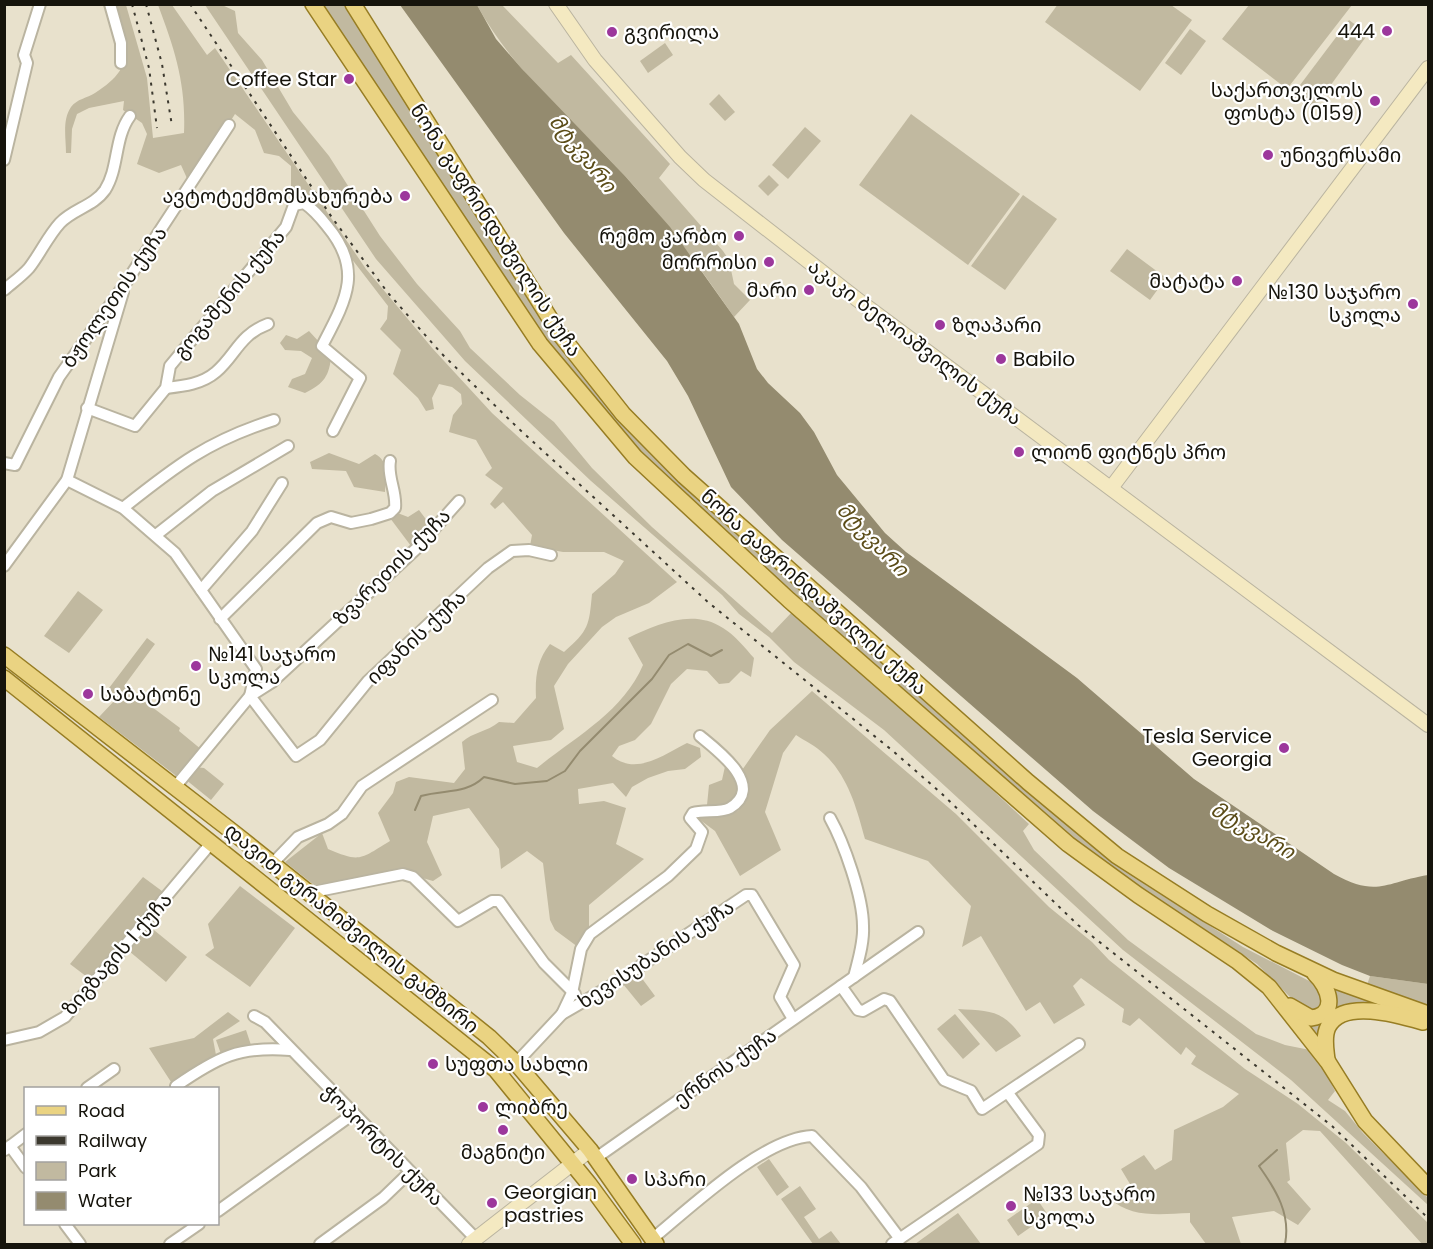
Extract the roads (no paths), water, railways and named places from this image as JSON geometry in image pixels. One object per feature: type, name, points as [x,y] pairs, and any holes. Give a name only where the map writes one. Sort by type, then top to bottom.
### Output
[{"type":"main road","name":"ნონა გაფრინდაშვილის ქუჩა","points":[[313,4],[540,344],[635,457],[780,592],[1068,844],[1122,884],[1237,961],[1281,999],[1327,1061],[1365,1121],[1428,1187]]},
{"type":"main road","name":"ნონა გაფრინდაშვილის ქუჩა","points":[[353,4],[559,333],[589,374],[645,437],[744,531],[1105,847],[1223,924],[1311,970],[1428,1014]]},
{"type":"main road","name":"აკაკი ბელიაშვილის ქუჩა","points":[[556,4],[608,75],[704,180],[849,294],[1428,725]]},
{"type":"main road","points":[[1111,488],[1423,84],[1428,68]]},
{"type":"main road","name":"დავით გურამიშვილის გამზირი","points":[[4,655],[225,826],[489,1037],[516,1063],[593,1154],[654,1242]]},
{"type":"main road","name":"დავით გურამიშვილის გამზირი","points":[[4,678],[496,1070],[572,1162],[633,1245]]},
{"type":"main road","points":[[212,842],[225,826]]},
{"type":"main road","points":[[1281,999],[1311,1018],[1325,1012],[1330,1001],[1329,995],[1324,984],[1311,970]]},
{"type":"main road","points":[[1327,1061],[1326,1032],[1331,1022],[1342,1014],[1351,1011],[1385,1013],[1428,1024]]},
{"type":"main road","points":[[472,1242],[572,1162],[593,1154]]},
{"type":"street","points":[[4,160],[27,63],[24,55],[40,4]]},
{"type":"street","points":[[110,4],[122,43],[121,63]]},
{"type":"street","points":[[4,290],[28,269],[62,220],[96,200],[105,190],[112,174],[115,153],[130,116]]},
{"type":"street","name":"ბჟოლეთის ქუჩა","points":[[4,463],[15,465],[59,377],[127,281],[229,126]]},
{"type":"street","name":"გოგაშენის ქუჩა","points":[[87,408],[135,426],[166,388],[170,366],[286,227],[294,205],[304,202],[342,244],[348,268],[342,303],[322,346],[360,378],[333,431]]},
{"type":"street","points":[[4,566],[67,480],[127,281]]},
{"type":"street","points":[[166,388],[187,386],[210,376],[256,328],[268,324]]},
{"type":"street","points":[[123,508],[201,449],[238,431],[274,420]]},
{"type":"street","points":[[156,535],[212,491],[288,446]]},
{"type":"street","points":[[220,619],[317,523],[331,517],[351,523],[390,513],[395,508],[396,500],[391,483],[390,461]]},
{"type":"street","points":[[67,480],[123,508],[175,553],[256,669],[250,696]]},
{"type":"street","points":[[201,590],[252,531],[282,483]]},
{"type":"street","name":"ზვარეთის ქუჩა","points":[[175,787],[250,696],[272,682],[416,549],[459,501]]},
{"type":"street","name":"იფანის ქუჩა","points":[[250,696],[296,756],[320,740],[368,681],[488,568],[512,551],[529,550],[551,555]]},
{"type":"street","points":[[272,864],[298,837],[327,824],[342,814],[362,786],[492,700]]},
{"type":"street","name":"ხევისუბანის ქუჩა","points":[[562,1014],[572,993],[581,949],[590,934],[668,876],[696,849],[702,832],[690,818],[693,813],[729,809],[741,797],[743,788],[732,763],[700,736]]},
{"type":"street","points":[[830,818],[841,837],[862,912],[864,928],[854,977]]},
{"type":"street","name":"ზიგზაგის I ქუჩა","points":[[4,1040],[39,1032],[65,1017],[212,842]]},
{"type":"street","name":"ხევისუბანის ქუჩა","points":[[308,892],[404,874],[413,877],[458,921],[492,900],[499,901],[544,963],[572,993]]},
{"type":"street","name":"ხევისუბანის ქუჩა","points":[[516,1063],[562,1014],[587,1000],[746,895],[752,895],[794,965],[780,997],[793,1019]]},
{"type":"street","name":"ერწოს ქუჩა","points":[[593,1154],[918,932]]},
{"type":"street","points":[[841,986],[858,1010],[863,1011],[884,999],[890,1001],[944,1080],[971,1091],[982,1109],[1079,1044]]},
{"type":"street","points":[[572,993],[587,1000]]},
{"type":"street","name":"ჭოპორტის ქუჩა","points":[[254,1016],[265,1022],[410,1172],[472,1242]]},
{"type":"street","points":[[176,1086],[213,1060],[259,1048],[290,1050]]},
{"type":"street","points":[[90,1087],[114,1068]]},
{"type":"street","points":[[654,1242],[741,1167],[800,1137],[812,1136],[861,1187],[896,1242],[1038,1144],[1039,1135],[1008,1093]]},
{"type":"street","points":[[219,1210],[353,1114]]},
{"type":"street","points":[[24,1135],[7,1148],[24,1166]]},
{"type":"street","points":[[320,1245],[383,1198],[410,1172]]},
{"type":"street","points":[[66,1225],[80,1245]]},
{"type":"street","points":[[170,1245],[198,1225]]},
{"type":"water","name":"მტკვარი","points":[[400,5],[477,5],[496,39],[522,69],[625,176],[670,227],[739,324],[757,369],[768,383],[800,413],[814,432],[837,475],[885,533],[906,552],[1077,678],[1194,779],[1334,874],[1372,887],[1428,875],[1428,984],[1370,976],[1342,965],[1273,931],[1169,868],[1093,811],[782,540],[731,487],[688,396],[667,361],[564,233]]},
{"type":"waterway","points":[[415,810],[421,796],[470,787],[484,777],[515,784],[547,781],[565,771],[580,751],[652,679],[669,655],[688,644],[711,656],[722,650]]},
{"type":"waterway","points":[[1277,1150],[1259,1166],[1281,1203],[1286,1223],[1285,1244]]},
{"type":"railway","points":[[132,4],[149,68],[157,128]]},
{"type":"railway","points":[[146,4],[162,64],[172,126]]},
{"type":"railway","points":[[190,4],[333,219],[388,293],[441,353],[518,428],[709,603],[893,751],[941,793],[1078,925],[1332,1126],[1428,1218]]},
{"type":"place","name":"444","points":[[1387,31]]},
{"type":"place","name":"გვირილა","points":[[612,32]]},
{"type":"place","name":"Coffee Star","points":[[349,79]]},
{"type":"place","name":"საქართველოს ფოსტა (0159)","points":[[1375,101]]},
{"type":"place","name":"უნივერსამი","points":[[1268,155]]},
{"type":"place","name":"ავტოტექმომსახურება","points":[[405,196]]},
{"type":"place","name":"რემო კარბო","points":[[739,236]]},
{"type":"place","name":"მორრისი","points":[[769,262]]},
{"type":"place","name":"მატატა","points":[[1237,281]]},
{"type":"place","name":"მარი","points":[[809,290]]},
{"type":"place","name":"№130 საჯარო სკოლა","points":[[1413,304]]},
{"type":"place","name":"ზღაპარი","points":[[940,325]]},
{"type":"place","name":"Babilo","points":[[1001,359]]},
{"type":"place","name":"ლიონ ფიტნეს პრო","points":[[1019,452]]},
{"type":"place","name":"№141 საჯარო სკოლა","points":[[196,666]]},
{"type":"place","name":"საბატონე","points":[[88,694]]},
{"type":"place","name":"Tesla Service Georgia","points":[[1284,748]]},
{"type":"place","name":"სუფთა სახლი","points":[[433,1064]]},
{"type":"place","name":"ლიბრე","points":[[483,1107]]},
{"type":"place","name":"მაგნიტი","points":[[503,1130]]},
{"type":"place","name":"სპარი","points":[[632,1179]]},
{"type":"place","name":"Georgian pastries","points":[[492,1203]]},
{"type":"place","name":"№133 საჯარო სკოლა","points":[[1011,1206]]}]
